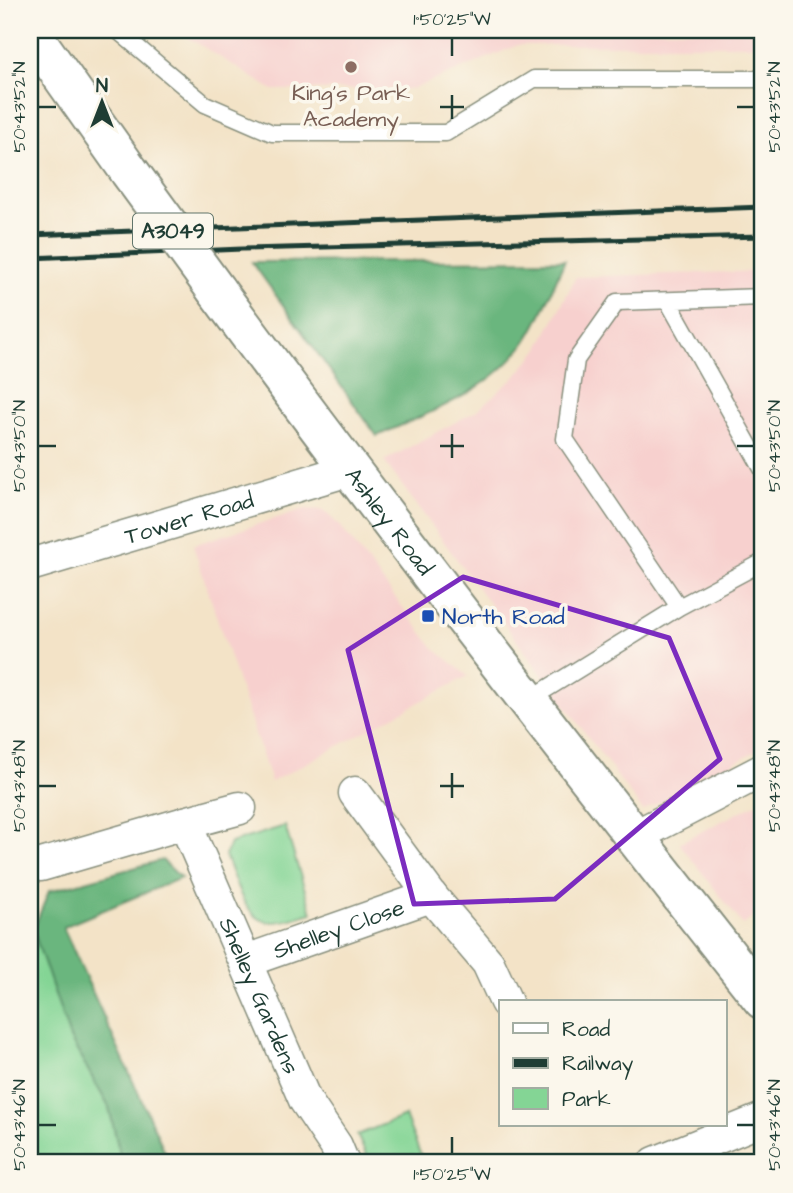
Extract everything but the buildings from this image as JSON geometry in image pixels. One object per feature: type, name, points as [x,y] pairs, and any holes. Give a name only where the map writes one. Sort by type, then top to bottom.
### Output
[{"type":"main road","name":"Ashley Road","points":[[30,31],[129,171],[349,470],[763,1000]]},
{"type":"street","name":"Tower Road","points":[[30,565],[349,470]]},
{"type":"street","points":[[634,837],[763,770]]},
{"type":"street","name":"Shelley Close","points":[[355,793],[431,896],[488,963],[505,1000]]},
{"type":"street","points":[[41,865],[240,807]]},
{"type":"street","name":"Shelley Gardens","points":[[185,823],[305,1100],[336,1146],[343,1163]]},
{"type":"street","name":"Shelley Close","points":[[246,961],[431,896]]},
{"type":"street","points":[[655,1163],[763,1119]]},
{"type":"lane","points":[[117,30],[205,104],[272,133],[446,133],[534,79],[763,79]]},
{"type":"lane","points":[[679,607],[565,439],[576,360],[617,302],[763,297]]},
{"type":"lane","points":[[668,301],[763,470]]},
{"type":"lane","points":[[527,701],[679,607],[763,562]]},
{"type":"highlighted area","points":[[463,577],[669,638],[720,759],[555,899],[414,904],[348,650]]},
{"type":"shaded area","name":"King's Park Academy","points":[[176,30],[763,30],[763,45],[518,45],[413,89],[273,90]]},
{"type":"shaded area","points":[[763,271],[763,747],[643,811],[384,461],[476,411],[514,378],[538,350],[576,277]]},
{"type":"shaded area","points":[[305,509],[323,510],[340,526],[435,649],[468,676],[271,782],[193,545]]},
{"type":"shaded area","points":[[763,800],[763,910],[743,925],[679,843]]},
{"type":"green space","points":[[565,260],[534,327],[522,347],[507,363],[456,400],[377,436],[252,262]]},
{"type":"green space","points":[[285,826],[312,913],[283,921],[264,921],[255,916],[242,898],[225,856],[230,843]]},
{"type":"green space","points":[[162,860],[181,878],[63,927],[170,1163],[122,1163],[109,1107],[70,1038],[33,930],[49,891]]},
{"type":"green space","points":[[30,918],[70,1038],[109,1107],[122,1163],[30,1163]]},
{"type":"green space","points":[[405,1116],[424,1163],[370,1163],[357,1135]]},
{"type":"railway","points":[[30,235],[763,207]]},
{"type":"railway","points":[[30,258],[242,249],[763,236]]},
{"type":"place","name":"King's Park Academy","points":[[351,67]]},
{"type":"place","name":"North Road","points":[[428,616]]}]
